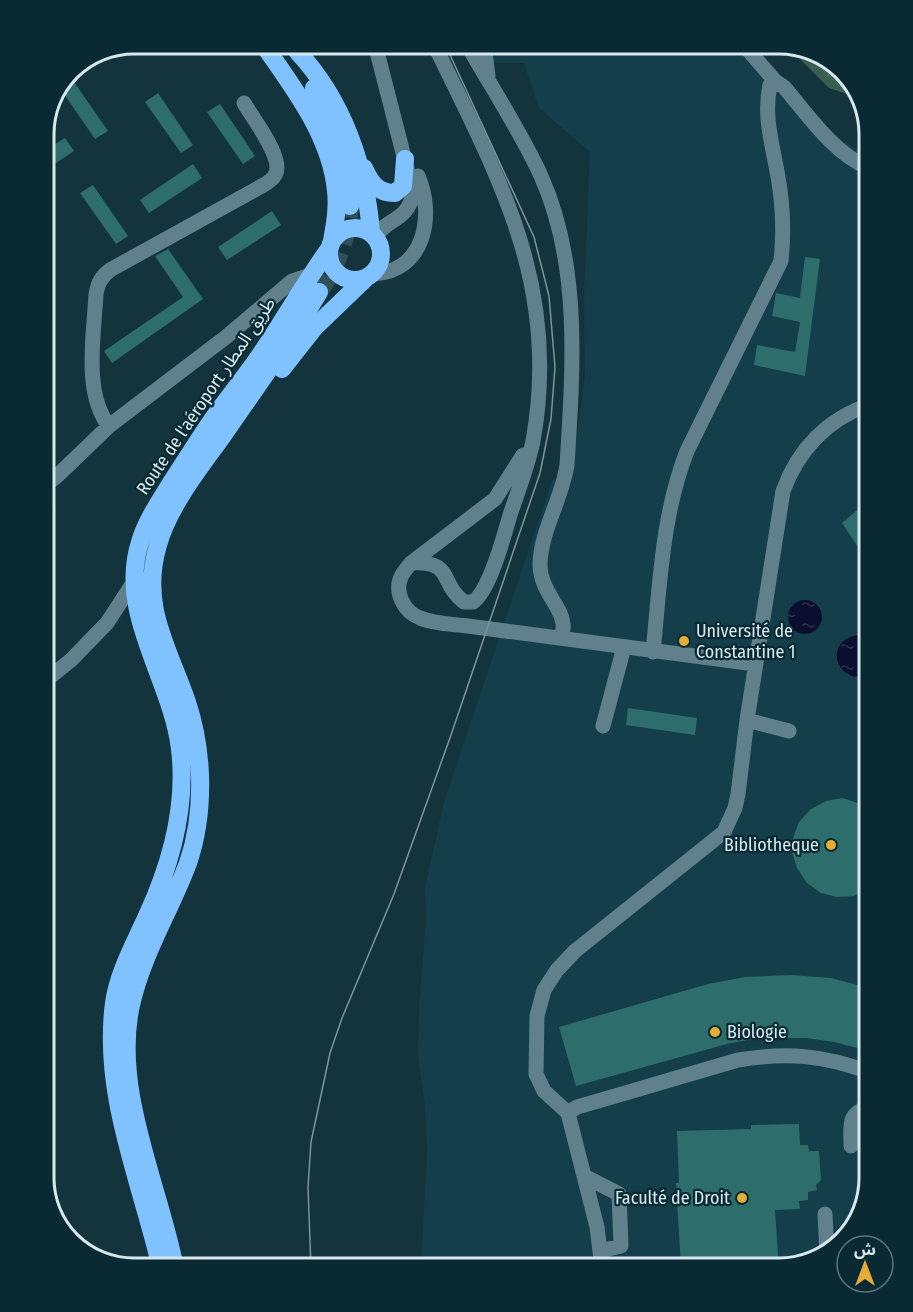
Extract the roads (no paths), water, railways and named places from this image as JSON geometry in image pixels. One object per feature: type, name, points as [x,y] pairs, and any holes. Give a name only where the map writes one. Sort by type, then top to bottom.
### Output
[{"type":"highway","name":"Route de l'aéroport طريق المطار","points":[[172,1258],[136,1118],[130,1084],[128,1028],[136,986],[188,862],[200,807],[198,746],[193,721],[159,630],[151,576],[160,536],[168,521],[198,470],[254,390],[314,285],[330,245],[337,200],[332,169],[321,138],[305,108],[270,54]]},
{"type":"highway","points":[[298,54],[336,135],[343,158],[350,206]]},
{"type":"highway","points":[[301,54],[315,70],[341,116],[374,186],[381,191],[395,194],[403,186],[405,159]]},
{"type":"highway","points":[[168,521],[200,487],[302,344],[323,319],[378,267],[381,252],[373,236],[368,203],[353,144]]},
{"type":"highway","points":[[369,276],[358,280],[342,277],[331,265],[330,245],[338,234],[354,228],[363,229],[373,236]]},
{"type":"highway","name":"Route de l'aéroport طريق المطار","points":[[158,1258],[126,1135],[112,1055],[112,1025],[118,985],[166,869],[174,844],[180,806],[180,752],[176,720],[141,625],[135,601],[136,557],[140,540],[161,500],[205,430],[314,285]]},
{"type":"street","points":[[369,276],[389,272],[403,264],[418,246],[425,226],[419,200],[418,175],[405,159],[378,54]]},
{"type":"street","points":[[411,563],[431,563],[437,566],[464,602],[473,602],[479,597],[485,588],[504,536],[532,443],[537,411],[540,345],[532,282],[519,233],[505,195],[439,54]]},
{"type":"street","points":[[473,54],[541,176],[559,229],[566,270],[571,333],[567,465],[545,540],[540,566],[542,580],[563,624],[556,638]]},
{"type":"street","points":[[485,54],[488,82]]},
{"type":"street","points":[[751,54],[837,146],[859,162]]},
{"type":"street","points":[[653,652],[669,510],[677,477],[687,451],[781,261],[784,239],[783,217],[767,108],[770,85],[775,81]]},
{"type":"street","points":[[109,426],[98,408],[92,375],[98,284],[110,270],[271,180],[276,174],[276,157],[244,103]]},
{"type":"street","points":[[395,194],[419,200]]},
{"type":"street","points":[[373,236],[419,200]]},
{"type":"street","points":[[54,479],[109,426],[226,337],[292,281],[304,277],[314,285]]},
{"type":"street","points":[[601,1258],[597,1227],[567,1113],[544,1091],[536,1074],[537,1016],[544,990],[557,970],[575,951],[724,832],[735,808],[738,794],[779,504],[789,474],[805,450],[822,431],[842,417],[859,410]]},
{"type":"street","points":[[532,443],[495,499],[411,563],[402,575],[400,593],[404,605],[422,619],[755,664]]},
{"type":"street","points":[[54,674],[107,623],[135,580]]},
{"type":"street","points":[[603,726],[624,647]]},
{"type":"street","points":[[747,720],[789,731]]},
{"type":"street","points":[[567,1113],[577,1107],[738,1059],[785,1055],[813,1057],[840,1061],[859,1068]]},
{"type":"street","points":[[851,1146],[853,1115],[859,1110]]},
{"type":"street","points":[[584,1176],[619,1194],[621,1246],[600,1251]]},
{"type":"street","points":[[825,1214],[826,1243]]},
{"type":"water","points":[[805,600],[817,605],[822,617],[817,629],[805,634],[793,629],[788,617],[793,605]]},
{"type":"water","points":[[859,636],[859,676],[854,677],[846,673],[838,661],[838,648],[848,638]]},
{"type":"tunnel","points":[[319,292],[340,251],[347,230],[350,206]]},
{"type":"tram line","points":[[311,1258],[308,1187],[311,1142],[330,1053],[342,1018],[394,894],[451,735],[540,473],[551,419],[555,367],[549,296],[534,237],[450,54]]},
{"type":"place","name":"Université de Constantine 1","points":[[684,641]]},
{"type":"place","name":"Bibliotheque","points":[[831,845]]},
{"type":"place","name":"Biologie","points":[[715,1032]]},
{"type":"place","name":"Faculté de Droit","points":[[742,1198]]}]
